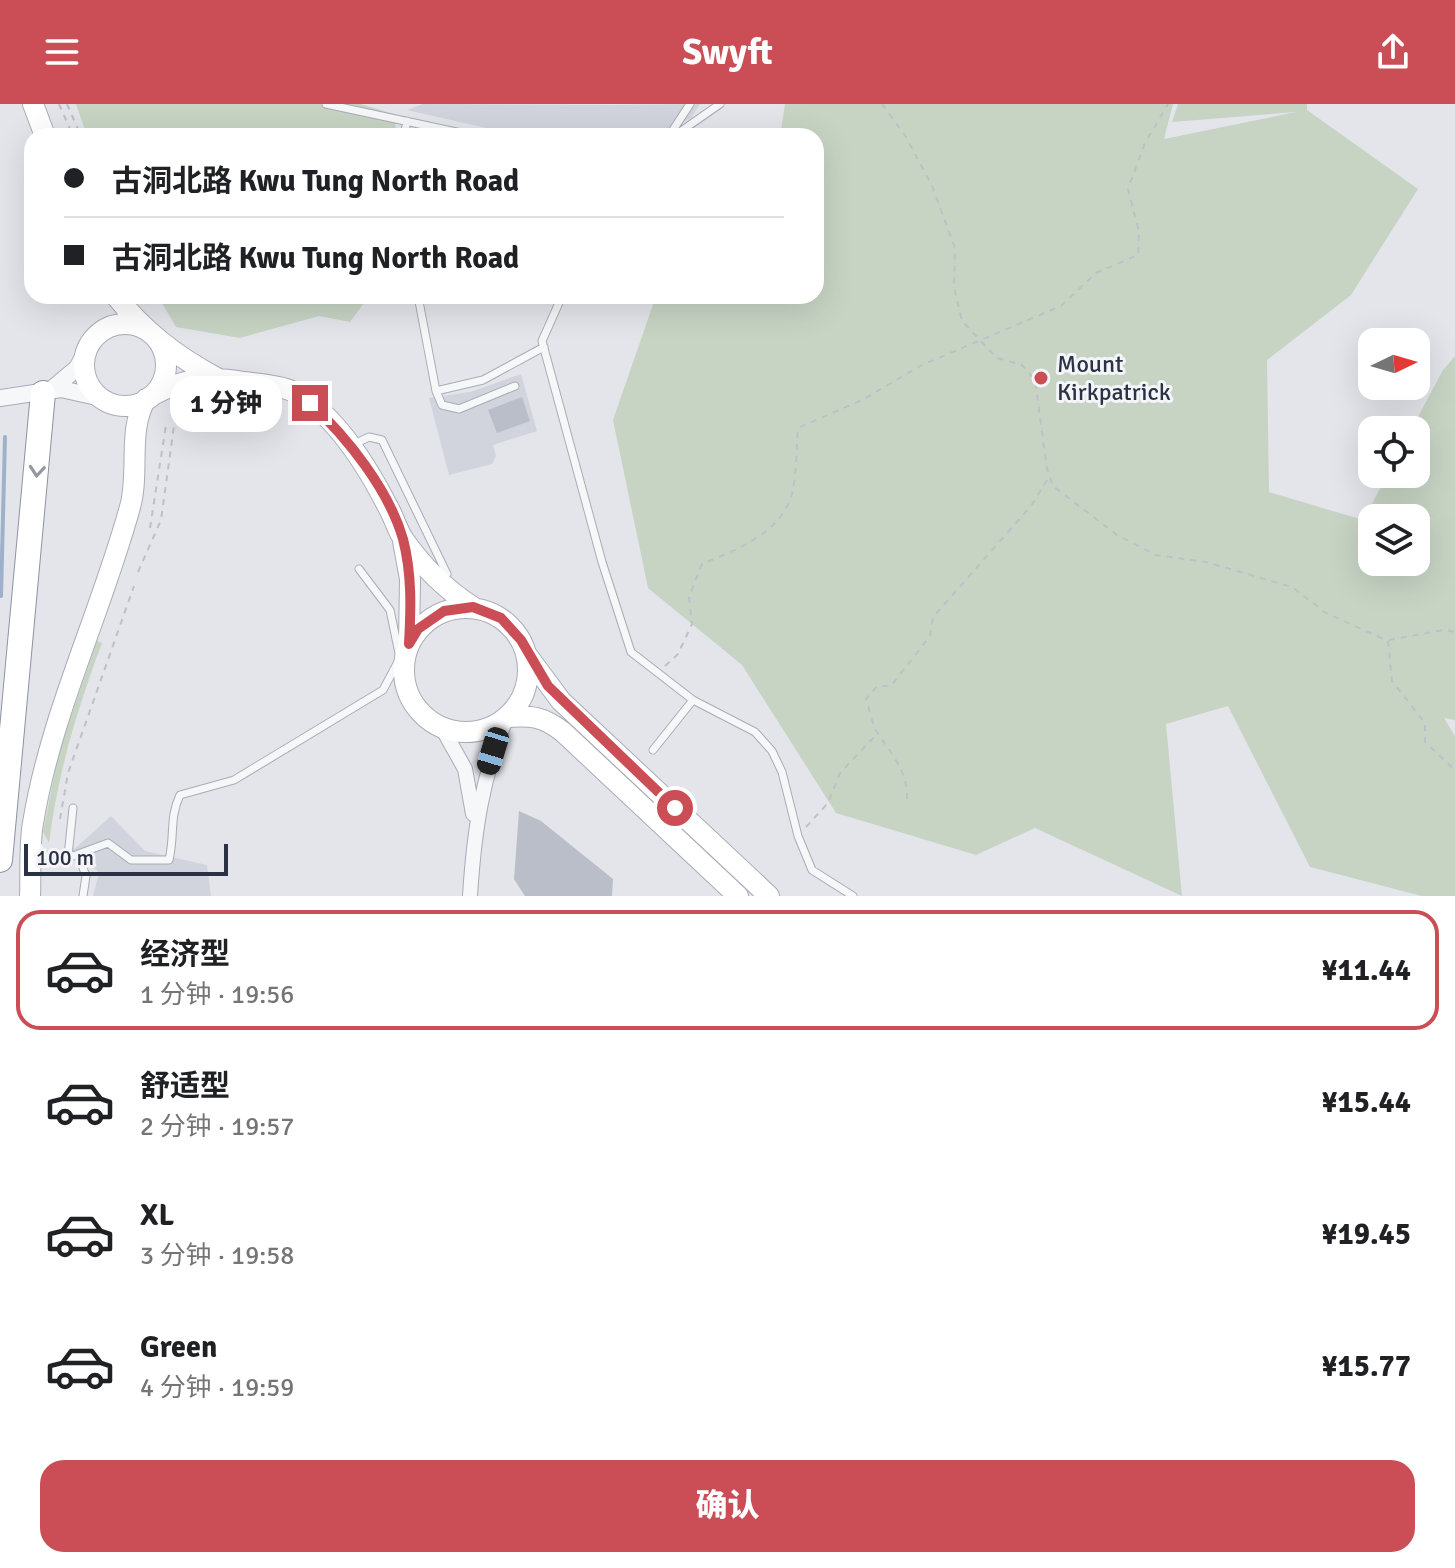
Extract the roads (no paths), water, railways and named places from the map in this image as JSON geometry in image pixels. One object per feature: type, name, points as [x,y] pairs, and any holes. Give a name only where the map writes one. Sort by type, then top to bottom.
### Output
[{"type":"highway","points":[[0,860],[43,393]]},
{"type":"main road","points":[[33,104],[42,128]]},
{"type":"main road","points":[[107,304],[106,321],[93,342],[86,377],[107,401],[129,417],[135,448]]},
{"type":"main road","points":[[30,896],[31,855],[40,788],[77,664],[131,504],[137,418],[160,386],[165,361],[162,347],[123,304]]},
{"type":"main road","points":[[93,342],[117,324],[143,328],[172,352],[217,378]]},
{"type":"main road","points":[[107,401],[126,406],[186,380],[217,378],[289,390],[321,412],[374,481],[402,537],[438,581],[473,607],[501,618],[521,640],[527,655],[561,701],[769,896]]},
{"type":"main road","points":[[402,537],[410,579],[409,644],[404,660],[406,688],[424,716],[442,728],[475,732],[507,717],[532,715],[555,726],[738,896]]},
{"type":"main road","points":[[409,644],[430,618],[458,607],[473,607]]},
{"type":"main road","points":[[507,717],[526,688],[527,655]]},
{"type":"street","points":[[43,393],[60,385],[77,368],[93,342]]},
{"type":"street","points":[[3,398],[73,390],[107,401]]},
{"type":"street","points":[[470,896],[474,830],[485,777],[507,717]]},
{"type":"street","points":[[442,728],[470,785],[474,830]]},
{"type":"lane","points":[[326,104],[439,128]]},
{"type":"lane","points":[[676,128],[690,104]]},
{"type":"lane","points":[[683,128],[720,104]]},
{"type":"lane","points":[[407,121],[407,128]]},
{"type":"lane","points":[[420,304],[436,391],[442,405],[459,409],[515,386]]},
{"type":"lane","points":[[558,304],[542,341],[631,652],[693,700],[755,732],[772,751],[782,772],[798,836],[812,870],[853,896]]},
{"type":"lane","points":[[436,391],[483,380],[544,347]]},
{"type":"lane","points":[[505,390],[509,402]]},
{"type":"lane","points":[[349,447],[369,437],[382,440],[447,574]]},
{"type":"lane","points":[[31,855],[68,856],[108,843],[131,860],[169,860],[174,838],[171,813],[180,795],[234,780],[383,690],[400,658],[390,610],[359,569]]},
{"type":"lane","points":[[653,750],[693,700]]},
{"type":"lane","points":[[68,856],[73,808]]},
{"type":"lane","points":[[78,854],[86,876],[83,896]]},
{"type":"waterway","points":[[1,596],[5,437]]},
{"type":"place","name":"Mount Kirkpatrick","points":[[1041,378]]}]
